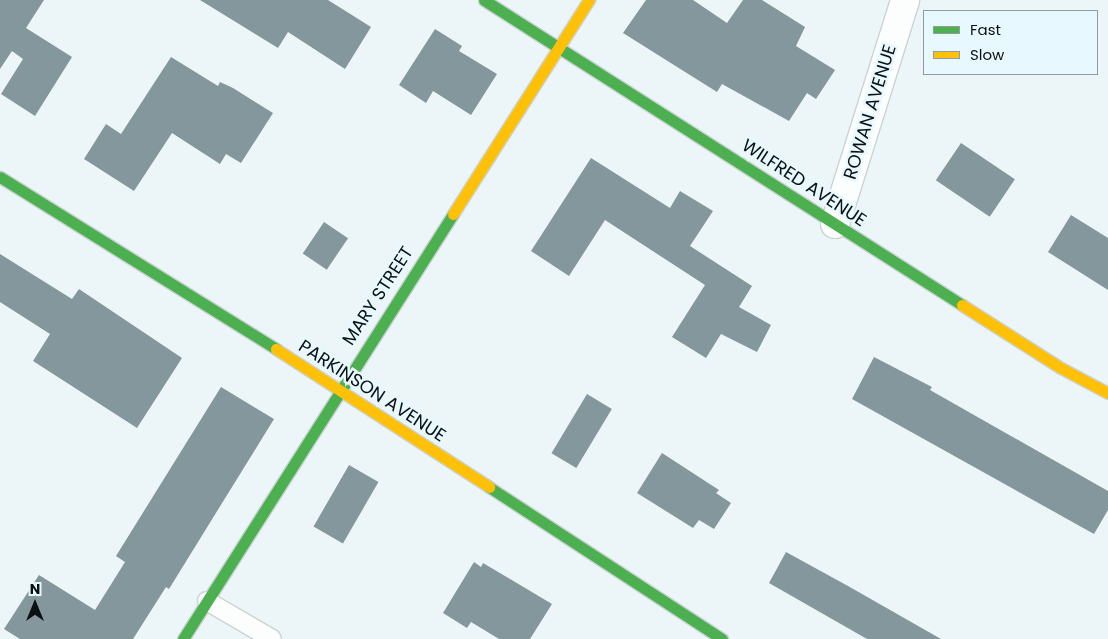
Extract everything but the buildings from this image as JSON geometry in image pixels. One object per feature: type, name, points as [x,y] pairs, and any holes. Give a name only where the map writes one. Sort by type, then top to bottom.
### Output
[{"type":"street","name":"WILFRED AVENUE","points":[[484,0],[1061,368],[1108,393]]},
{"type":"street","name":"MARY STREET","points":[[184,639],[339,389],[588,0]]},
{"type":"street","name":"ROWAN AVENUE","points":[[835,224],[905,0]]},
{"type":"street","name":"PARKINSON AVENUE","points":[[0,177],[339,389],[722,639]]},
{"type":"lane","points":[[207,601],[272,639]]},
{"type":"traffic: fast","points":[[484,0],[962,305]]},
{"type":"traffic: fast","points":[[0,177],[276,349]]},
{"type":"traffic: fast","points":[[183,639],[453,214]]},
{"type":"traffic: fast","points":[[489,487],[722,639]]},
{"type":"traffic: slow","points":[[453,214],[589,0]]},
{"type":"traffic: slow","points":[[962,305],[1061,368],[1108,393]]},
{"type":"traffic: slow","points":[[276,349],[489,487]]}]
